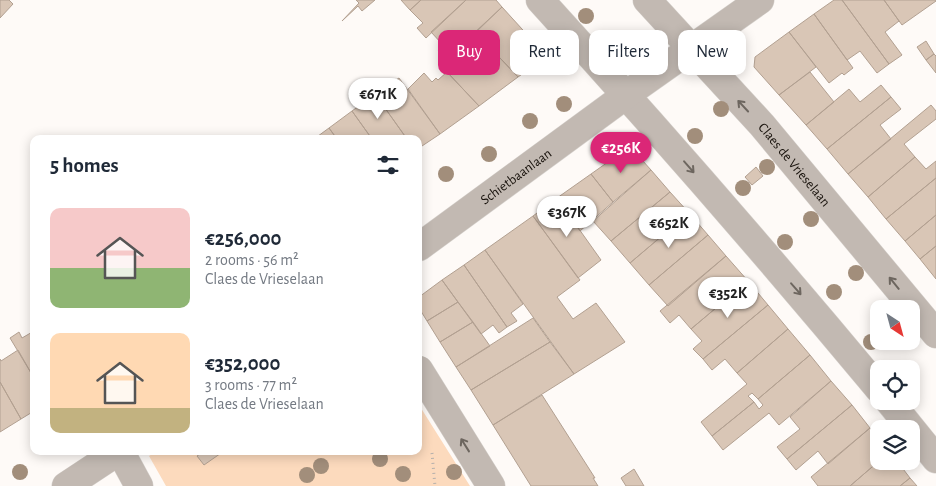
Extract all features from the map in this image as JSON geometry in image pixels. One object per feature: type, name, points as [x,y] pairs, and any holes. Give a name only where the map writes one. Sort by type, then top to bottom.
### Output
[{"type":"street","points":[[540,0],[627,95],[801,295],[870,378]]},
{"type":"street","name":"Claes de Vrieselaan","points":[[647,0],[678,35]]},
{"type":"street","name":"Schietbaanlaan","points":[[718,30],[760,0]]},
{"type":"street","name":"Schietbaanlaan","points":[[422,245],[678,58]]},
{"type":"street","name":"Claes de Vrieselaan","points":[[715,75],[762,126],[936,334]]},
{"type":"street","points":[[422,375],[491,486]]},
{"type":"street","points":[[896,410],[936,459]]},
{"type":"street","points":[[66,486],[114,455]]},
{"type":"street","points":[[122,455],[139,486]]},
{"type":"shaded area","points":[[422,410],[470,486],[166,486],[149,456],[422,455]]},
{"type":"building","points":[[0,0],[9,0],[13,4],[0,18]]},
{"type":"building","points":[[356,0],[375,0],[362,11],[358,6],[342,21],[359,3]]},
{"type":"building","points":[[401,0],[421,0],[410,10]]},
{"type":"building","points":[[421,0],[466,0],[426,38],[417,28],[423,23],[410,10]]},
{"type":"building","points":[[466,0],[496,0],[502,7],[478,30],[438,30],[438,40],[431,32]]},
{"type":"building","points":[[834,0],[842,0],[889,64],[877,73],[860,51],[847,60],[814,14]]},
{"type":"building","points":[[842,0],[884,0],[899,21],[885,32],[902,55],[889,64]]},
{"type":"building","points":[[884,0],[936,0],[936,1],[902,25]]},
{"type":"building","points":[[502,7],[523,30],[510,30],[510,69],[500,58],[500,30],[477,30]]},
{"type":"building","points":[[814,14],[853,68],[844,75],[842,73],[829,83],[789,32]]},
{"type":"building","points":[[789,32],[816,67],[779,95],[754,67],[755,57]]},
{"type":"building","points":[[926,41],[934,54],[926,60],[917,47]]},
{"type":"building","points":[[934,54],[936,56],[936,73],[926,60]]},
{"type":"building","points":[[500,58],[510,69],[510,75],[518,77],[479,106],[450,75],[500,75]]},
{"type":"building","points":[[810,72],[834,102],[806,125],[779,95]]},
{"type":"building","points":[[424,73],[432,82],[436,78],[438,80],[444,75],[450,75],[479,106],[440,134],[408,89]]},
{"type":"building","points":[[399,78],[440,134],[422,146],[422,135],[404,135],[375,94]]},
{"type":"building","points":[[881,85],[891,97],[827,149],[806,125],[849,89],[860,102]]},
{"type":"building","points":[[375,94],[404,135],[369,135],[352,111]]},
{"type":"building","points":[[891,97],[901,109],[880,125],[891,139],[848,174],[827,149]]},
{"type":"building","points":[[931,105],[936,111],[936,119],[904,144],[915,157],[868,197],[848,174]]},
{"type":"building","points":[[352,111],[369,135],[334,135],[329,128]]},
{"type":"building","points":[[329,128],[334,135],[319,135]]},
{"type":"building","points":[[625,150],[634,151],[651,170],[613,202],[591,174]]},
{"type":"building","points":[[915,157],[926,169],[936,161],[936,178],[886,219],[868,197]]},
{"type":"building","points":[[756,167],[763,176],[752,185],[745,177]]},
{"type":"building","points":[[651,170],[670,192],[611,241],[593,221]]},
{"type":"building","points":[[591,174],[613,202],[580,231],[557,198]]},
{"type":"building","points":[[936,178],[936,215],[905,241],[886,219]]},
{"type":"building","points":[[670,192],[689,213],[630,263],[611,241]]},
{"type":"building","points":[[557,198],[601,260],[578,278],[533,216]]},
{"type":"building","points":[[689,213],[708,235],[649,285],[630,263]]},
{"type":"building","points":[[936,215],[936,246],[920,259],[905,241]]},
{"type":"building","points":[[533,216],[580,280],[557,297],[573,319],[596,303],[625,342],[574,374],[485,250]]},
{"type":"building","points":[[708,235],[726,256],[668,306],[649,285]]},
{"type":"building","points":[[936,246],[936,279],[920,259]]},
{"type":"building","points":[[485,250],[523,304],[511,313],[517,321],[507,327],[464,265]]},
{"type":"building","points":[[726,256],[748,281],[691,329],[679,315],[670,323],[660,311]]},
{"type":"building","points":[[464,265],[507,327],[499,333],[493,325],[481,334],[442,280]]},
{"type":"building","points":[[442,280],[458,302],[427,321],[422,313],[422,295]]},
{"type":"building","points":[[748,281],[768,305],[703,359],[693,349],[702,341],[691,329]]},
{"type":"building","points":[[458,302],[473,322],[440,342],[427,321]]},
{"type":"building","points":[[768,305],[788,329],[737,373],[725,359],[712,370],[703,359]]},
{"type":"building","points":[[533,318],[550,342],[471,390],[456,367]]},
{"type":"building","points":[[473,322],[490,346],[456,367],[440,342]]},
{"type":"building","points":[[788,329],[810,355],[758,399],[752,393],[748,396],[754,402],[712,436],[701,422],[747,384],[737,373]]},
{"type":"building","points":[[19,332],[22,338],[30,333],[30,371],[10,338]]},
{"type":"building","points":[[550,342],[574,374],[493,425],[471,390]]},
{"type":"building","points":[[18,350],[30,371],[30,413],[21,419],[0,382],[0,359],[1,361]]},
{"type":"building","points":[[810,355],[831,381],[779,425],[769,413],[723,450],[712,436],[754,402],[759,409],[763,405],[758,399]]},
{"type":"building","points":[[831,381],[852,405],[787,459],[777,447],[800,429],[790,417]]},
{"type":"building","points":[[0,382],[21,419],[0,432]]},
{"type":"building","points":[[542,395],[595,478],[593,478],[598,486],[531,486],[493,425]]},
{"type":"building","points":[[852,405],[870,428],[828,464],[818,451],[796,470],[787,459]]},
{"type":"building","points":[[870,428],[870,469],[850,486],[818,486],[811,477]]},
{"type":"building","points":[[198,455],[218,455],[204,465],[197,456]]},
{"type":"building","points":[[634,469],[644,486],[626,486],[621,478]]},
{"type":"building","points":[[870,469],[904,470],[910,478],[900,486],[850,486]]},
{"type":"building","points":[[910,478],[917,486],[900,486]]}]
